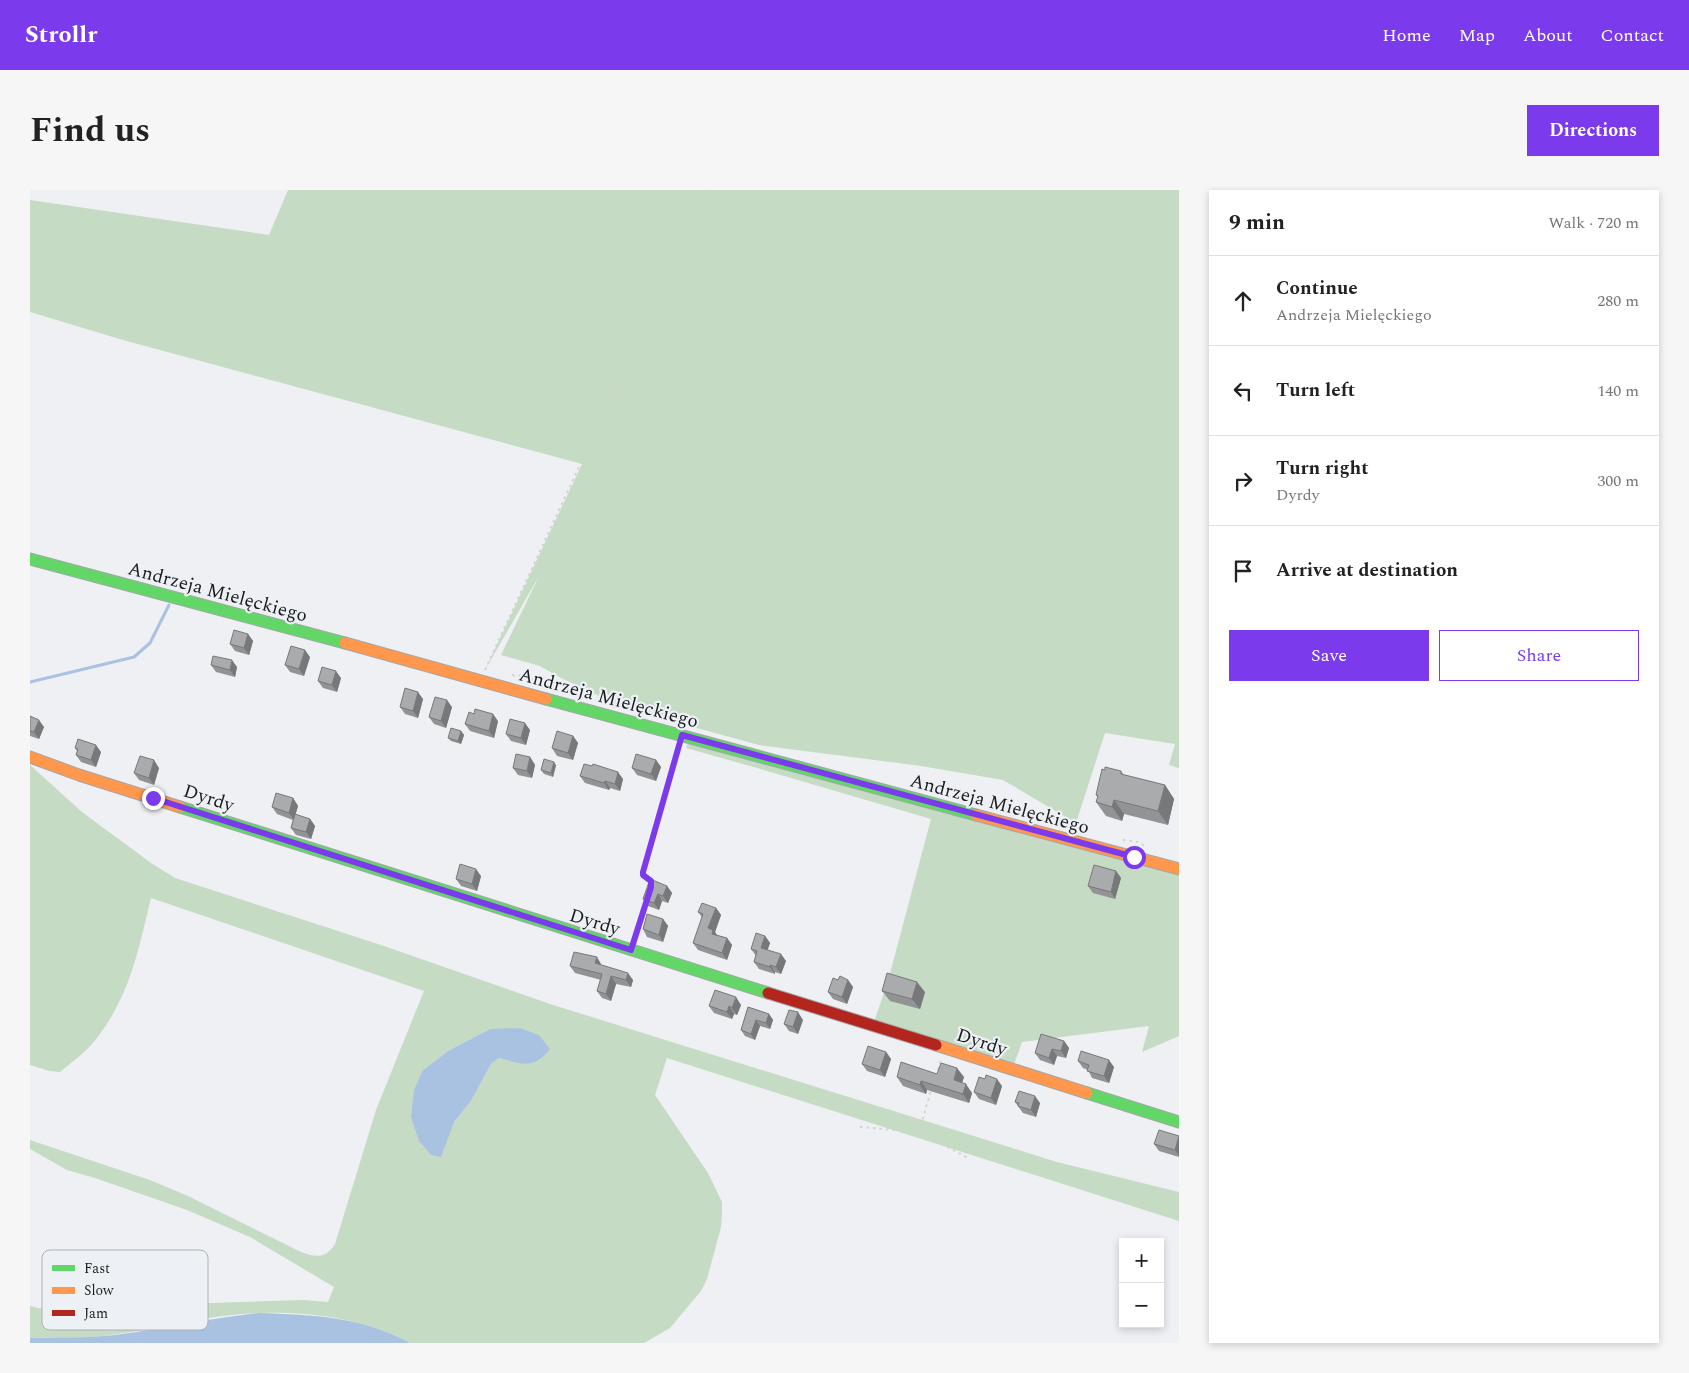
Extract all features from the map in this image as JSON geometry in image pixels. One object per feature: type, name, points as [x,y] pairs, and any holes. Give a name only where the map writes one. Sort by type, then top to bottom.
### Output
[{"type":"street","name":"Andrzeja Mielęckiego","points":[[30,559],[196,602],[477,680],[1179,869]]},
{"type":"street","name":"Dyrdy","points":[[30,757],[631,950],[1179,1122]]},
{"type":"path","points":[[477,680],[485,670],[707,190]]},
{"type":"path","points":[[651,887],[651,881],[643,875],[643,872],[682,735]]},
{"type":"path","points":[[631,950],[648,896]]},
{"type":"path","points":[[936,1076],[944,1047]]},
{"type":"path","points":[[919,1132],[933,1085]]},
{"type":"path","points":[[860,1127],[919,1132],[970,1158]]},
{"type":"green space","points":[[288,190],[1179,190],[1179,768],[1169,765],[1175,744],[1105,733],[1076,823],[1003,780],[921,766],[759,745],[627,709],[540,666],[501,655],[539,576],[485,670],[582,464],[123,340],[30,312],[30,200],[269,235]]},
{"type":"green space","points":[[688,742],[1179,875],[1179,1036],[1142,1052],[1149,1026],[1022,1042],[1014,1065],[874,1022],[888,981],[931,819],[686,748]]},
{"type":"green space","points":[[30,765],[82,812],[151,863],[175,878],[384,946],[550,1004],[1057,1162],[1179,1192],[1179,1221],[667,1058],[655,1095],[708,1173],[722,1202],[721,1227],[707,1279],[701,1291],[670,1328],[644,1343],[410,1343],[356,1322],[318,1315],[299,1313],[242,1314],[208,1319],[208,1303],[303,1300],[328,1302],[334,1287],[250,1237],[187,1210],[67,1170],[30,1149],[30,1140],[150,1180],[188,1196],[299,1251],[314,1256],[323,1255],[335,1244],[376,1110],[424,991],[151,898],[131,975],[124,993],[105,1027],[88,1048],[60,1072],[49,1071],[30,1065]],"holes":[[[490,1029],[515,1062],[499,1058],[491,1064],[471,1101],[454,1122],[423,1070],[448,1051]]]},
{"type":"green space","points":[[30,1306],[42,1308],[42,1330],[141,1330],[95,1337],[30,1338]]},
{"type":"water","points":[[520,1028],[539,1035],[550,1049],[544,1056],[533,1063],[527,1064],[499,1058],[491,1064],[471,1101],[454,1122],[441,1157],[431,1155],[419,1141],[411,1117],[414,1090],[423,1070],[448,1051],[490,1029]]},
{"type":"water","points":[[259,1313],[318,1316],[373,1327],[410,1343],[30,1343],[30,1338],[115,1335],[151,1330],[208,1330],[208,1320]]},
{"type":"building","points":[[234,630],[248,634],[244,648],[230,644]]},
{"type":"building","points":[[291,646],[305,650],[299,669],[285,665]]},
{"type":"building","points":[[213,656],[232,660],[230,670],[211,665]]},
{"type":"building","points":[[322,667],[336,671],[332,685],[318,681]]},
{"type":"building","points":[[405,688],[418,692],[413,711],[400,707]]},
{"type":"building","points":[[435,697],[447,700],[441,721],[429,717]]},
{"type":"building","points":[[475,709],[493,714],[489,731],[465,724],[469,712],[474,714]]},
{"type":"building","points":[[30,716],[39,720],[34,732],[30,731]]},
{"type":"building","points":[[510,719],[525,723],[521,738],[506,734]]},
{"type":"building","points":[[451,728],[461,731],[458,741],[448,738]]},
{"type":"building","points":[[557,731],[573,736],[568,753],[552,748]]},
{"type":"building","points":[[78,739],[96,745],[91,760],[76,755],[78,749],[75,748]]},
{"type":"building","points":[[516,754],[530,757],[527,771],[513,768]]},
{"type":"building","points":[[636,754],[656,760],[651,774],[632,768]]},
{"type":"building","points":[[140,756],[154,760],[149,778],[134,773]]},
{"type":"building","points":[[544,759],[554,762],[551,773],[541,770]]},
{"type":"building","points":[[584,764],[592,766],[593,764],[618,772],[615,784],[580,776]]},
{"type":"building","points":[[1105,767],[1121,771],[1121,774],[1165,785],[1158,811],[1114,800],[1112,807],[1096,802],[1102,769],[1105,770]]},
{"type":"building","points":[[276,793],[293,798],[289,813],[272,807]]},
{"type":"building","points":[[295,814],[310,819],[306,832],[291,828]]},
{"type":"building","points":[[460,864],[476,869],[472,884],[456,879]]},
{"type":"building","points":[[1094,865],[1116,871],[1111,892],[1088,886]]},
{"type":"building","points":[[650,879],[667,886],[663,896],[658,894],[654,903],[643,899]]},
{"type":"building","points":[[702,903],[716,908],[708,928],[713,930],[712,934],[727,938],[722,953],[693,943],[703,914],[698,912]]},
{"type":"building","points":[[647,914],[663,919],[659,935],[643,929]]},
{"type":"building","points":[[756,933],[765,936],[761,948],[781,954],[776,967],[754,962],[757,951],[751,949]]},
{"type":"building","points":[[574,952],[597,957],[595,963],[628,973],[626,980],[611,976],[606,994],[597,991],[602,974],[570,966]]},
{"type":"building","points":[[887,973],[917,982],[912,999],[882,991]]},
{"type":"building","points":[[840,976],[848,980],[842,997],[828,992],[833,978],[838,980]]},
{"type":"building","points":[[715,990],[736,997],[732,1008],[729,1006],[727,1012],[709,1006]]},
{"type":"building","points":[[748,1007],[769,1014],[766,1023],[756,1020],[751,1034],[741,1030]]},
{"type":"building","points":[[789,1010],[798,1012],[793,1027],[784,1024]]},
{"type":"building","points":[[1041,1034],[1064,1041],[1061,1051],[1052,1049],[1049,1058],[1035,1053]]},
{"type":"building","points":[[868,1046],[886,1052],[880,1070],[862,1064]]},
{"type":"building","points":[[1081,1051],[1109,1060],[1104,1076],[1087,1071],[1089,1065],[1078,1061]]},
{"type":"building","points":[[901,1062],[937,1074],[941,1063],[957,1068],[954,1080],[966,1084],[963,1094],[921,1081],[920,1085],[897,1077]]},
{"type":"building","points":[[986,1075],[997,1079],[991,1098],[974,1092],[979,1077],[985,1079]]},
{"type":"building","points":[[1019,1091],[1035,1096],[1031,1110],[1018,1106],[1019,1103],[1015,1102]]},
{"type":"building","points":[[1159,1130],[1179,1136],[1175,1150],[1154,1144]]},
{"type":"waterway","points":[[30,682],[134,657],[150,643],[169,605]]},
{"type":"traffic: fast","points":[[30,559],[345,643]]},
{"type":"traffic: fast","points":[[546,699],[976,815]]},
{"type":"traffic: fast","points":[[180,807],[768,993]]},
{"type":"traffic: fast","points":[[1087,1093],[1179,1122]]},
{"type":"traffic: slow","points":[[345,643],[546,699]]},
{"type":"traffic: slow","points":[[30,757],[79,775],[180,807]]},
{"type":"traffic: slow","points":[[976,815],[1179,869]]},
{"type":"traffic: slow","points":[[936,1045],[1087,1093]]},
{"type":"traffic: jam","points":[[768,993],[936,1045]]},
{"type":"route","points":[[153,798],[631,950],[651,887],[650,879],[643,875],[643,872],[682,735],[828,776],[1134,857]]}]
